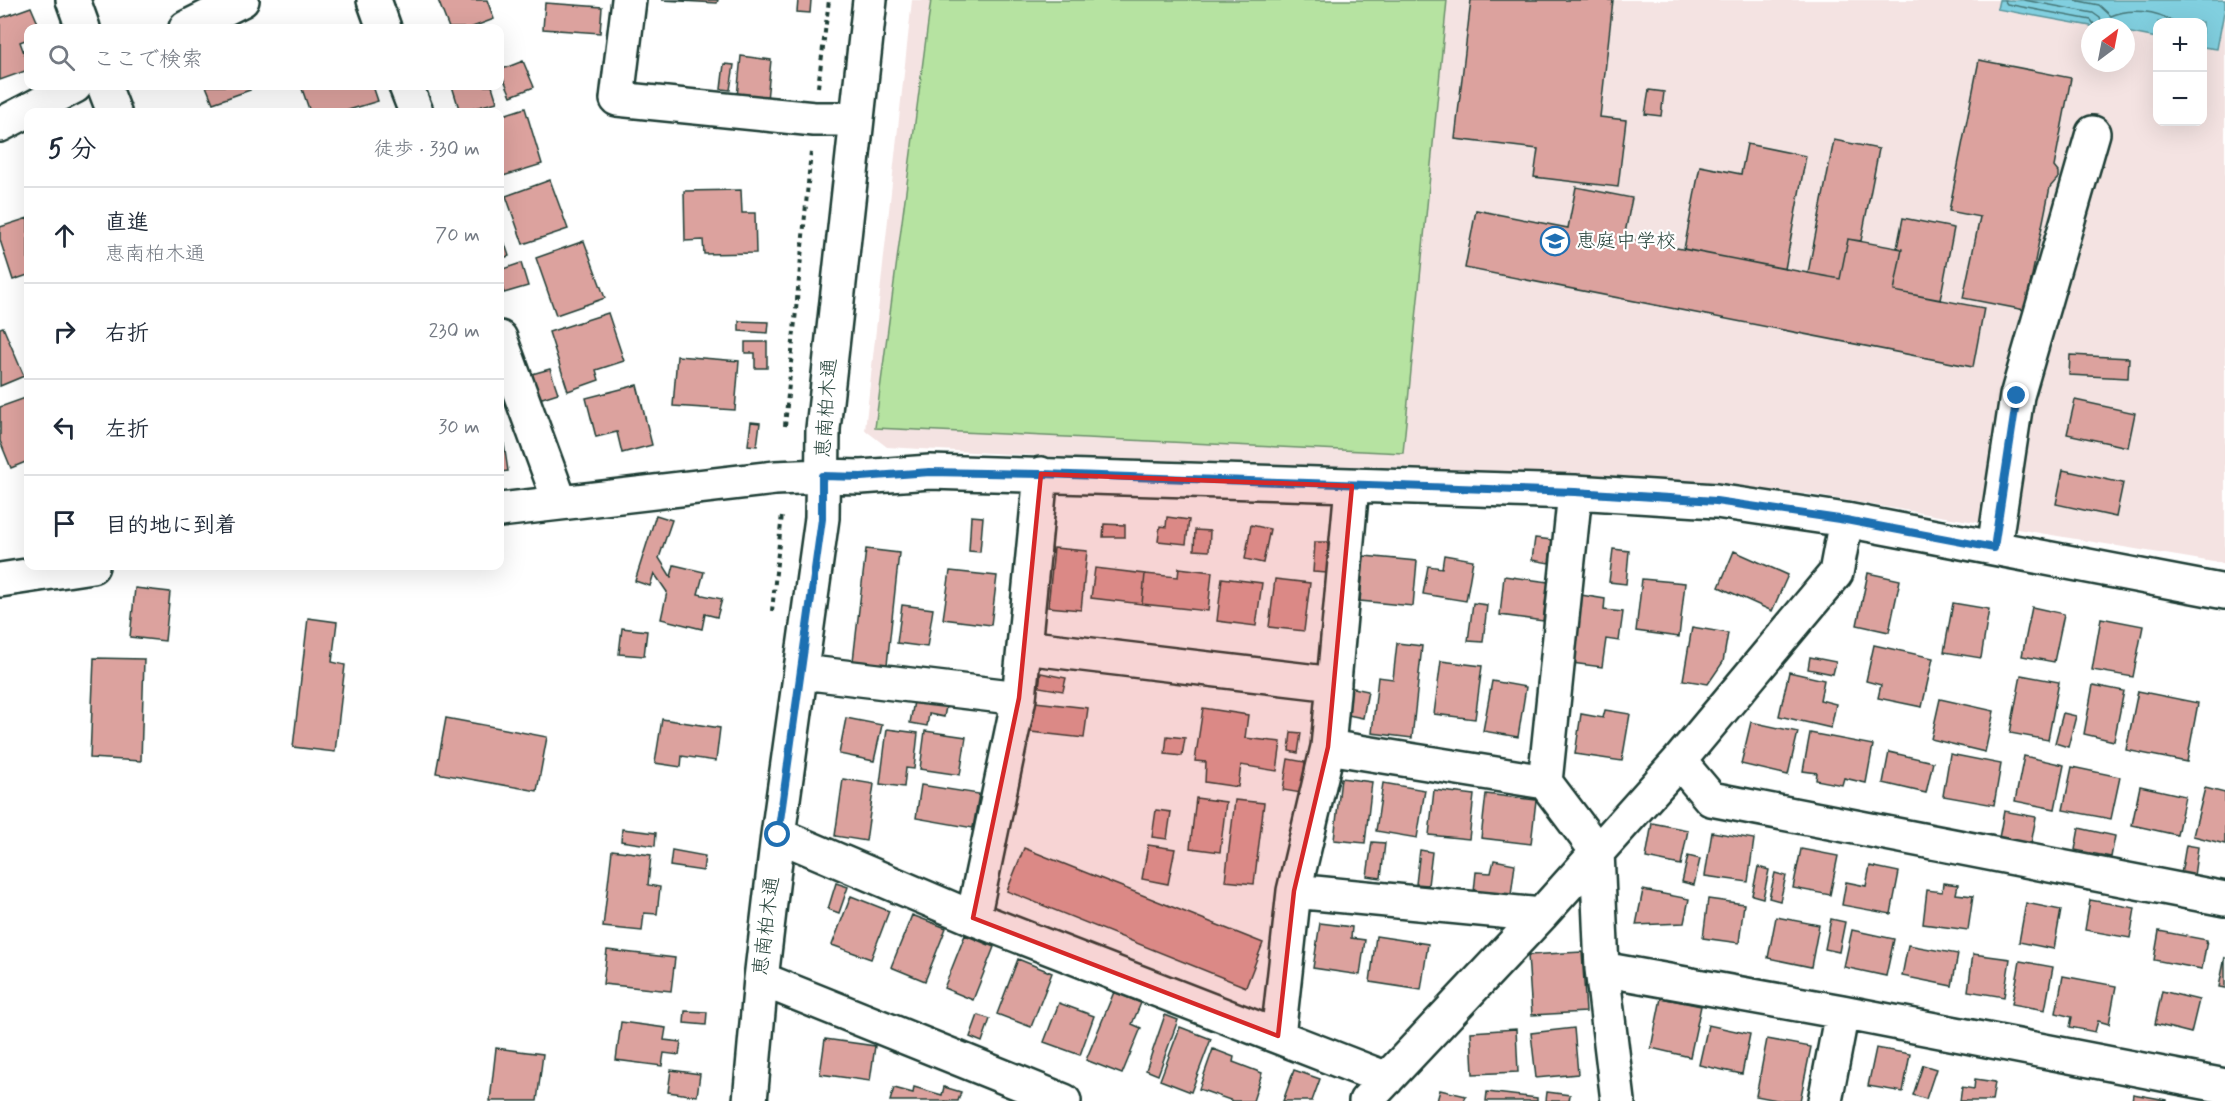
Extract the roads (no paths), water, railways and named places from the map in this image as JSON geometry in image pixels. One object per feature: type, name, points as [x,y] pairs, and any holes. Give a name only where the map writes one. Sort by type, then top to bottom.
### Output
[{"type":"street","points":[[73,0],[82,24]]},
{"type":"street","points":[[194,24],[242,0]]},
{"type":"street","points":[[374,0],[383,24]]},
{"type":"street","points":[[629,0],[617,99],[814,119],[855,119]]},
{"type":"street","name":"恵南柏木通","points":[[750,1101],[761,979],[778,835],[822,519],[823,429],[855,119],[870,0]]},
{"type":"street","points":[[33,108],[67,90]]},
{"type":"street","points":[[106,90],[112,108]]},
{"type":"street","points":[[407,90],[414,108]]},
{"type":"street","points":[[0,125],[24,113]]},
{"type":"street","points":[[1994,548],[2017,396],[2093,133]]},
{"type":"street","points":[[504,349],[561,502]]},
{"type":"street","points":[[504,509],[763,479],[861,477],[930,472],[1575,492],[1716,501],[1846,520],[2225,592]]},
{"type":"street","points":[[973,918],[1019,698],[1041,474]]},
{"type":"street","points":[[1278,1036],[1294,891],[1328,747],[1352,486]]},
{"type":"street","points":[[1545,782],[1575,492]]},
{"type":"street","points":[[778,835],[973,918],[1278,1036],[1376,1090],[1541,915],[1679,761],[1836,573],[1846,520]]},
{"type":"street","points":[[0,580],[66,570]]},
{"type":"street","points":[[1024,647],[1334,684]]},
{"type":"street","points":[[802,672],[1019,698]]},
{"type":"street","points":[[1328,747],[1545,782],[1598,851],[1602,969],[1618,1101]]},
{"type":"street","points":[[1679,761],[1711,799],[2225,899]]},
{"type":"street","points":[[1294,891],[1541,915]]},
{"type":"street","points":[[1602,969],[1842,1012],[2225,1086]]},
{"type":"street","points":[[761,979],[1064,1101]]},
{"type":"street","points":[[1825,1101],[1842,1012]]},
{"type":"water","points":[[1999,0],[2225,0],[2217,49],[2207,48],[2207,18],[2153,18],[2153,37],[2135,34],[2135,18],[2081,18],[2081,24],[1997,9]]},
{"type":"place","name":"恵庭中学校","points":[[1555,241]]}]
